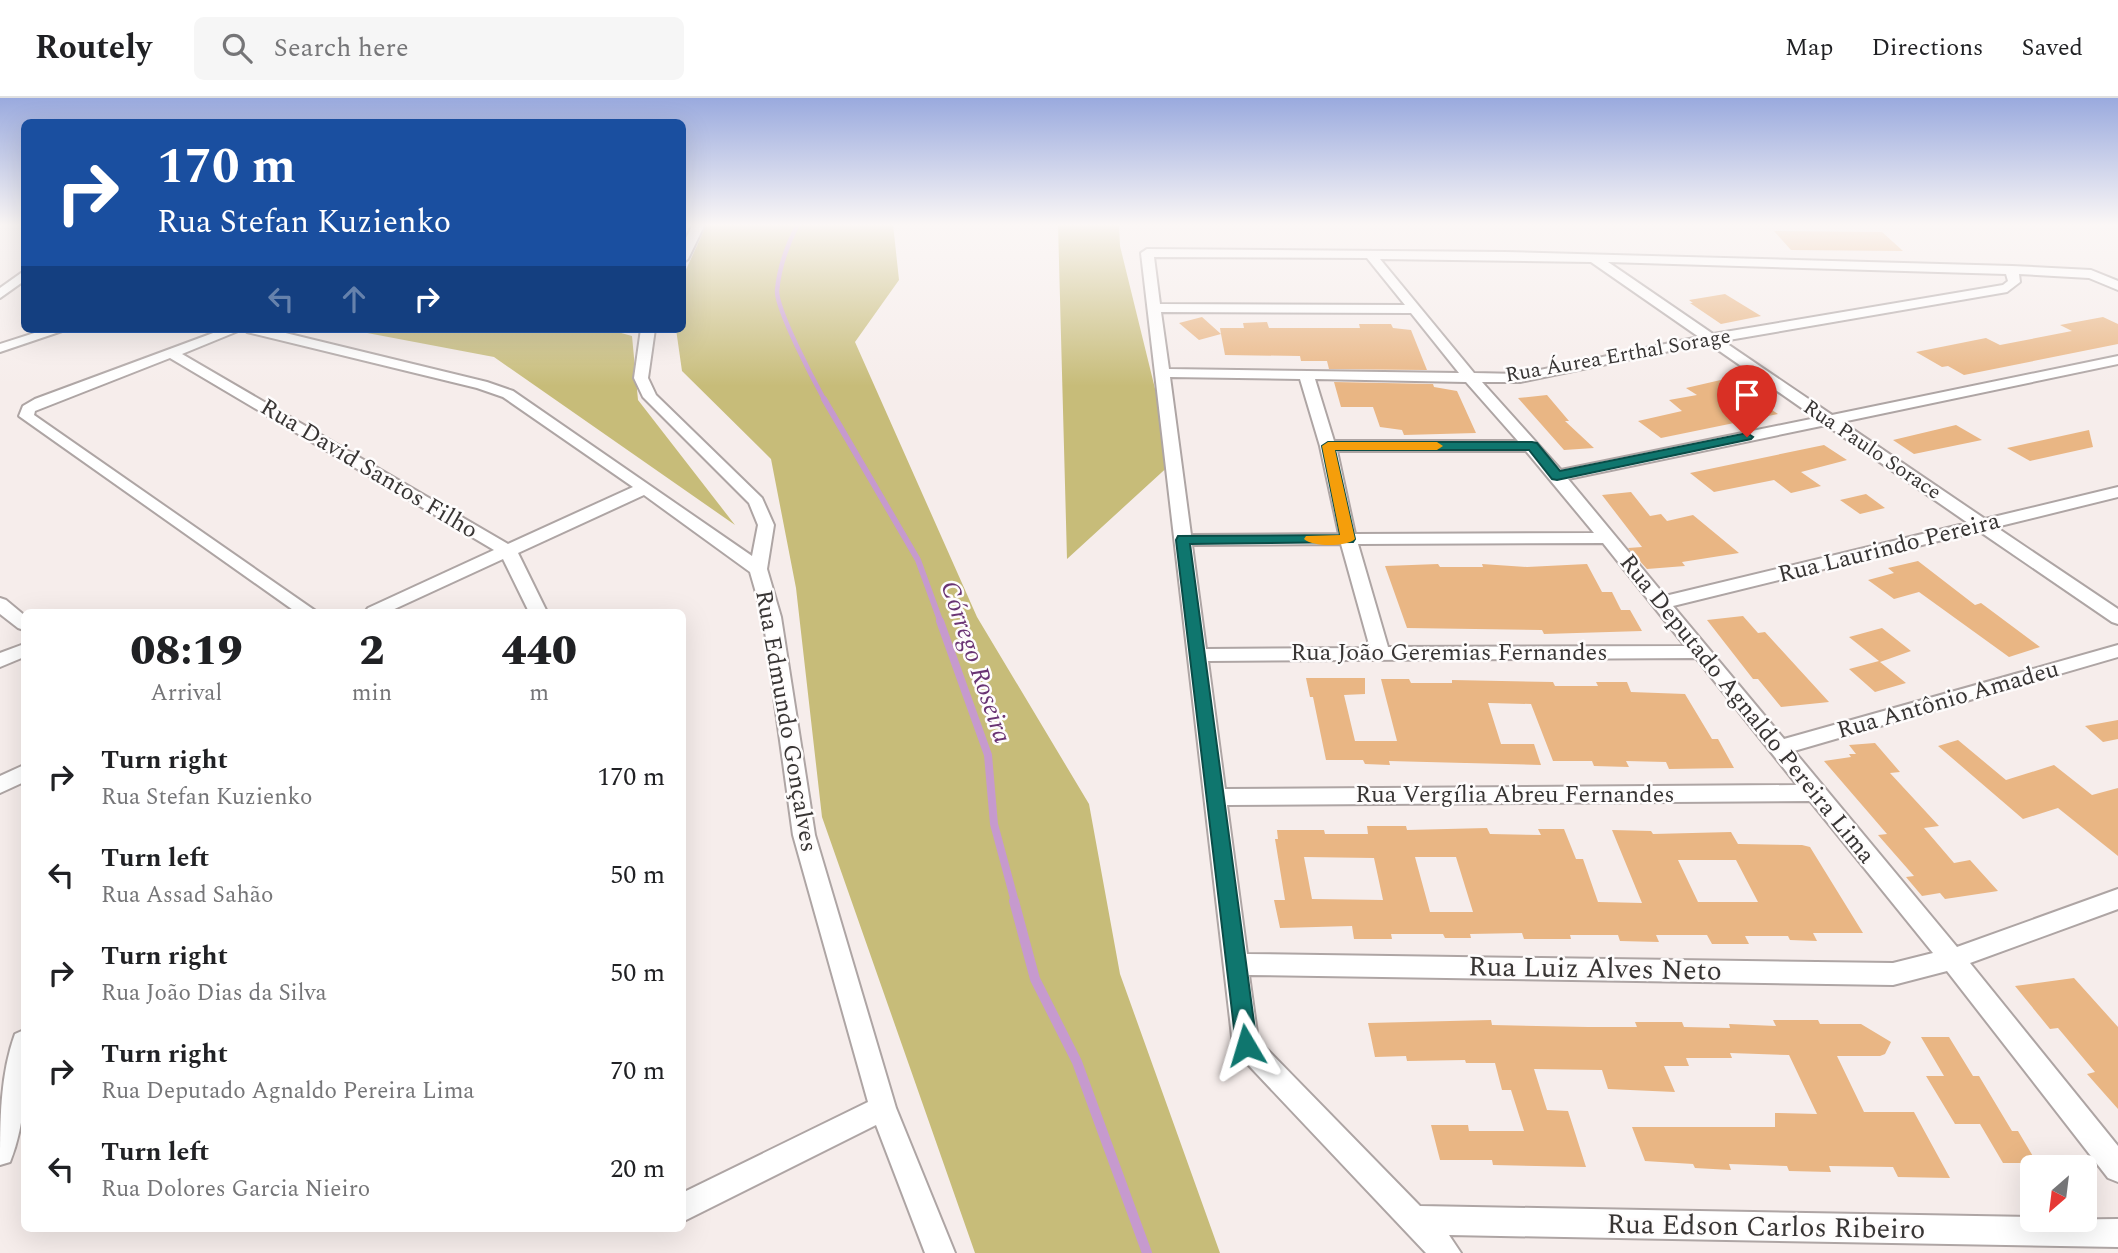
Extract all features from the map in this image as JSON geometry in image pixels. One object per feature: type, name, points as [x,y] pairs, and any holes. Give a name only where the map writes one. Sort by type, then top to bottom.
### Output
[{"type":"street","points":[[0,294],[20,278]]},
{"type":"street","points":[[1150,278],[1246,1045],[1446,1253]]},
{"type":"street","name":"Rua Deputado Agnaldo Pereira Lima","points":[[1390,278],[1661,603],[1952,959],[2118,1168]]},
{"type":"street","name":"Rua Paulo Sorace","points":[[1621,278],[2118,618]]},
{"type":"street","name":"Rua Áurea Erthal Sorage","points":[[1162,373],[1520,377],[1710,339],[2007,288],[2014,282],[2013,278]]},
{"type":"street","points":[[2100,278],[2118,286]]},
{"type":"street","points":[[1154,308],[1415,309]]},
{"type":"street","points":[[0,348],[48,333]]},
{"type":"street","points":[[225,333],[40,401],[28,409],[26,416],[304,609]]},
{"type":"street","name":"Rua Edmundo Gonçalves","points":[[268,333],[482,385],[508,394],[758,569],[772,617],[804,835],[883,1108],[940,1253]]},
{"type":"street","points":[[647,333],[641,378],[650,397],[756,501],[766,526],[758,569]]},
{"type":"street","name":"Rua David Santos Filho","points":[[172,352],[508,551]]},
{"type":"street","points":[[1557,476],[2118,360]]},
{"type":"street","points":[[1306,374],[1328,446],[1348,539],[1381,654]]},
{"type":"street","points":[[1328,446],[1532,446]]},
{"type":"street","points":[[381,609],[645,488]]},
{"type":"street","name":"Rua Laurindo Pereira","points":[[1661,603],[2118,492]]},
{"type":"street","points":[[1183,540],[1607,538]]},
{"type":"street","points":[[508,551],[537,609]]},
{"type":"street","points":[[0,604],[21,622]]},
{"type":"street","points":[[0,660],[21,651]]},
{"type":"street","name":"Rua Antônio Amadeu","points":[[1778,748],[2118,651]]},
{"type":"street","name":"Rua João Geremias Fernandes","points":[[1198,655],[1700,652]]},
{"type":"street","points":[[0,785],[21,774]]},
{"type":"street","name":"Rua Vergília Abreu Fernandes","points":[[1215,797],[1815,793]]},
{"type":"street","name":"Rua Luiz Alves Neto","points":[[1236,964],[1893,974],[1952,959],[2118,899]]},
{"type":"street","points":[[0,1152],[21,1056]]},
{"type":"street","points":[[686,1206],[883,1108]]},
{"type":"street","name":"Rua Edson Carlos Ribeiro","points":[[1414,1220],[2118,1233]]},
{"type":"shaded area","points":[[686,278],[899,278],[855,342],[977,617],[1089,804],[1120,974],[1220,1253],[975,1253],[822,817],[796,588],[771,459],[682,371],[677,333],[686,333]]},
{"type":"shaded area","points":[[1059,278],[1128,278],[1173,462],[1067,559]]},
{"type":"shaded area","points":[[367,333],[621,333],[632,336],[638,400],[735,525],[494,357]]},
{"type":"building","points":[[1725,294],[1761,316],[1721,324],[1689,300]]},
{"type":"building","points":[[1202,317],[1221,334],[1199,340],[1179,323]]},
{"type":"building","points":[[2103,317],[2118,324],[2118,344],[1964,375],[1948,366],[1942,367],[1916,352],[1986,338],[2000,345],[2072,331],[2060,325]]},
{"type":"building","points":[[1267,322],[1269,328],[1360,328],[1359,324],[1391,324],[1393,328],[1411,330],[1427,370],[1329,369],[1327,361],[1301,361],[1300,356],[1225,355],[1220,328],[1244,328],[1243,323]]},
{"type":"building","points":[[1725,379],[1778,414],[1661,438],[1638,421],[1682,411],[1669,400],[1697,395],[1686,388]]},
{"type":"building","points":[[1334,382],[1433,384],[1434,387],[1457,391],[1476,433],[1404,435],[1402,430],[1380,427],[1373,407],[1341,407]]},
{"type":"building","points":[[1547,395],[1569,421],[1565,421],[1594,448],[1564,450],[1518,398]]},
{"type":"building","points":[[1956,425],[1982,440],[1914,454],[1893,440]]},
{"type":"building","points":[[2089,430],[2093,447],[2030,461],[2007,448]]},
{"type":"building","points":[[1824,445],[1847,460],[1801,472],[1821,486],[1791,493],[1774,480],[1714,492],[1690,473]]},
{"type":"building","points":[[1631,492],[1650,516],[1661,514],[1667,521],[1693,515],[1739,553],[1682,562],[1685,566],[1647,569],[1628,548],[1642,547],[1602,495]]},
{"type":"building","points":[[1866,494],[1885,508],[1860,514],[1840,500]]},
{"type":"building","points":[[1918,561],[1975,605],[1981,603],[2040,647],[2009,657],[1919,592],[1894,599],[1868,580],[1894,573],[1888,568]]},
{"type":"building","points":[[1438,564],[1440,567],[1483,567],[1482,564],[1527,567],[1587,564],[1602,592],[1612,592],[1621,610],[1630,610],[1642,631],[1544,634],[1542,630],[1407,628],[1385,566]]},
{"type":"building","points":[[1743,616],[1758,633],[1765,632],[1829,702],[1781,707],[1758,679],[1753,679],[1707,620]]},
{"type":"building","points":[[1882,628],[1911,651],[1880,662],[1906,683],[1875,692],[1849,669],[1879,661],[1849,637]]},
{"type":"building","points":[[1306,678],[1365,678],[1365,694],[1344,695],[1355,741],[1397,741],[1381,679],[1409,679],[1411,683],[1452,683],[1452,680],[1553,682],[1555,686],[1598,686],[1596,682],[1627,682],[1631,692],[1685,694],[1712,739],[1718,739],[1734,768],[1669,769],[1666,762],[1626,761],[1629,767],[1594,766],[1592,761],[1553,761],[1531,704],[1488,703],[1501,744],[1534,744],[1541,765],[1389,761],[1390,765],[1365,764],[1363,760],[1326,760],[1313,697],[1310,697]]},
{"type":"building","points":[[2118,720],[2118,739],[2103,742],[2085,726]]},
{"type":"building","points":[[1958,740],[2006,780],[2054,765],[2092,795],[2118,788],[2118,856],[2058,808],[2023,819],[1938,746]]},
{"type":"building","points":[[1875,743],[1900,772],[1890,773],[1939,826],[1924,828],[1954,863],[1970,860],[1998,891],[1945,899],[1940,893],[1922,896],[1906,877],[1914,876],[1878,835],[1887,834],[1824,761],[1856,754],[1849,745]]},
{"type":"building","points":[[1367,826],[1406,826],[1407,830],[1487,828],[1490,834],[1541,835],[1538,829],[1564,829],[1576,859],[1583,859],[1598,902],[1642,903],[1612,830],[1651,831],[1653,834],[1731,832],[1738,844],[1802,845],[1810,847],[1863,933],[1813,933],[1817,941],[1790,940],[1788,936],[1745,936],[1749,944],[1712,944],[1707,935],[1656,935],[1659,942],[1620,941],[1618,935],[1524,939],[1522,933],[1470,934],[1471,938],[1445,938],[1443,934],[1391,934],[1392,939],[1354,939],[1352,926],[1280,928],[1274,900],[1285,900],[1275,839],[1278,839],[1277,830],[1368,834]],"holes":[[[1304,857],[1374,858],[1383,900],[1312,899]],[[1415,857],[1456,857],[1473,912],[1430,912]],[[1678,860],[1736,860],[1758,902],[1698,902]]]},
{"type":"building","points":[[2074,978],[2118,1027],[2118,1109],[2087,1074],[2095,1072],[2058,1028],[2050,1029],[2015,986]]},
{"type":"building","points":[[1491,1020],[1492,1025],[1588,1027],[1637,1027],[1635,1022],[1682,1022],[1684,1027],[1730,1028],[1729,1024],[1776,1026],[1773,1020],[1861,1024],[1891,1042],[1885,1054],[1880,1056],[1837,1056],[1864,1112],[1914,1112],[1950,1178],[1898,1177],[1893,1167],[1829,1166],[1831,1172],[1789,1171],[1787,1166],[1729,1164],[1731,1170],[1645,1161],[1632,1127],[1775,1127],[1775,1113],[1817,1114],[1789,1055],[1730,1053],[1732,1058],[1686,1058],[1689,1066],[1664,1066],[1675,1092],[1608,1089],[1602,1070],[1534,1069],[1547,1110],[1568,1111],[1586,1167],[1493,1165],[1492,1160],[1440,1160],[1431,1125],[1468,1125],[1469,1131],[1524,1131],[1511,1090],[1502,1090],[1495,1063],[1466,1063],[1465,1060],[1407,1061],[1406,1056],[1375,1057],[1368,1023]]},
{"type":"building","points":[[1921,1037],[1949,1037],[1973,1076],[1979,1076],[2012,1131],[2018,1131],[2032,1155],[2020,1155],[2020,1163],[2003,1163],[1980,1124],[1955,1124],[1926,1076],[1944,1076]]},
{"type":"waterway","name":"Córrego Roseira","points":[[779,278],[777,291],[789,329],[825,401]]},
{"type":"waterway","name":"Córrego Roseira","points":[[824,399],[918,560],[941,623]]},
{"type":"waterway","name":"Córrego Roseira","points":[[940,621],[988,755],[994,824],[1015,902]]},
{"type":"waterway","name":"Córrego Roseira","points":[[1014,901],[1035,979],[1077,1062],[1147,1253]]},
{"type":"slow traffic","points":[[1311,539],[1348,539],[1328,446],[1437,446]]},
{"type":"route","points":[[1246,1045],[1183,540],[1348,539],[1328,446],[1532,446],[1557,476],[1747,437]]}]
